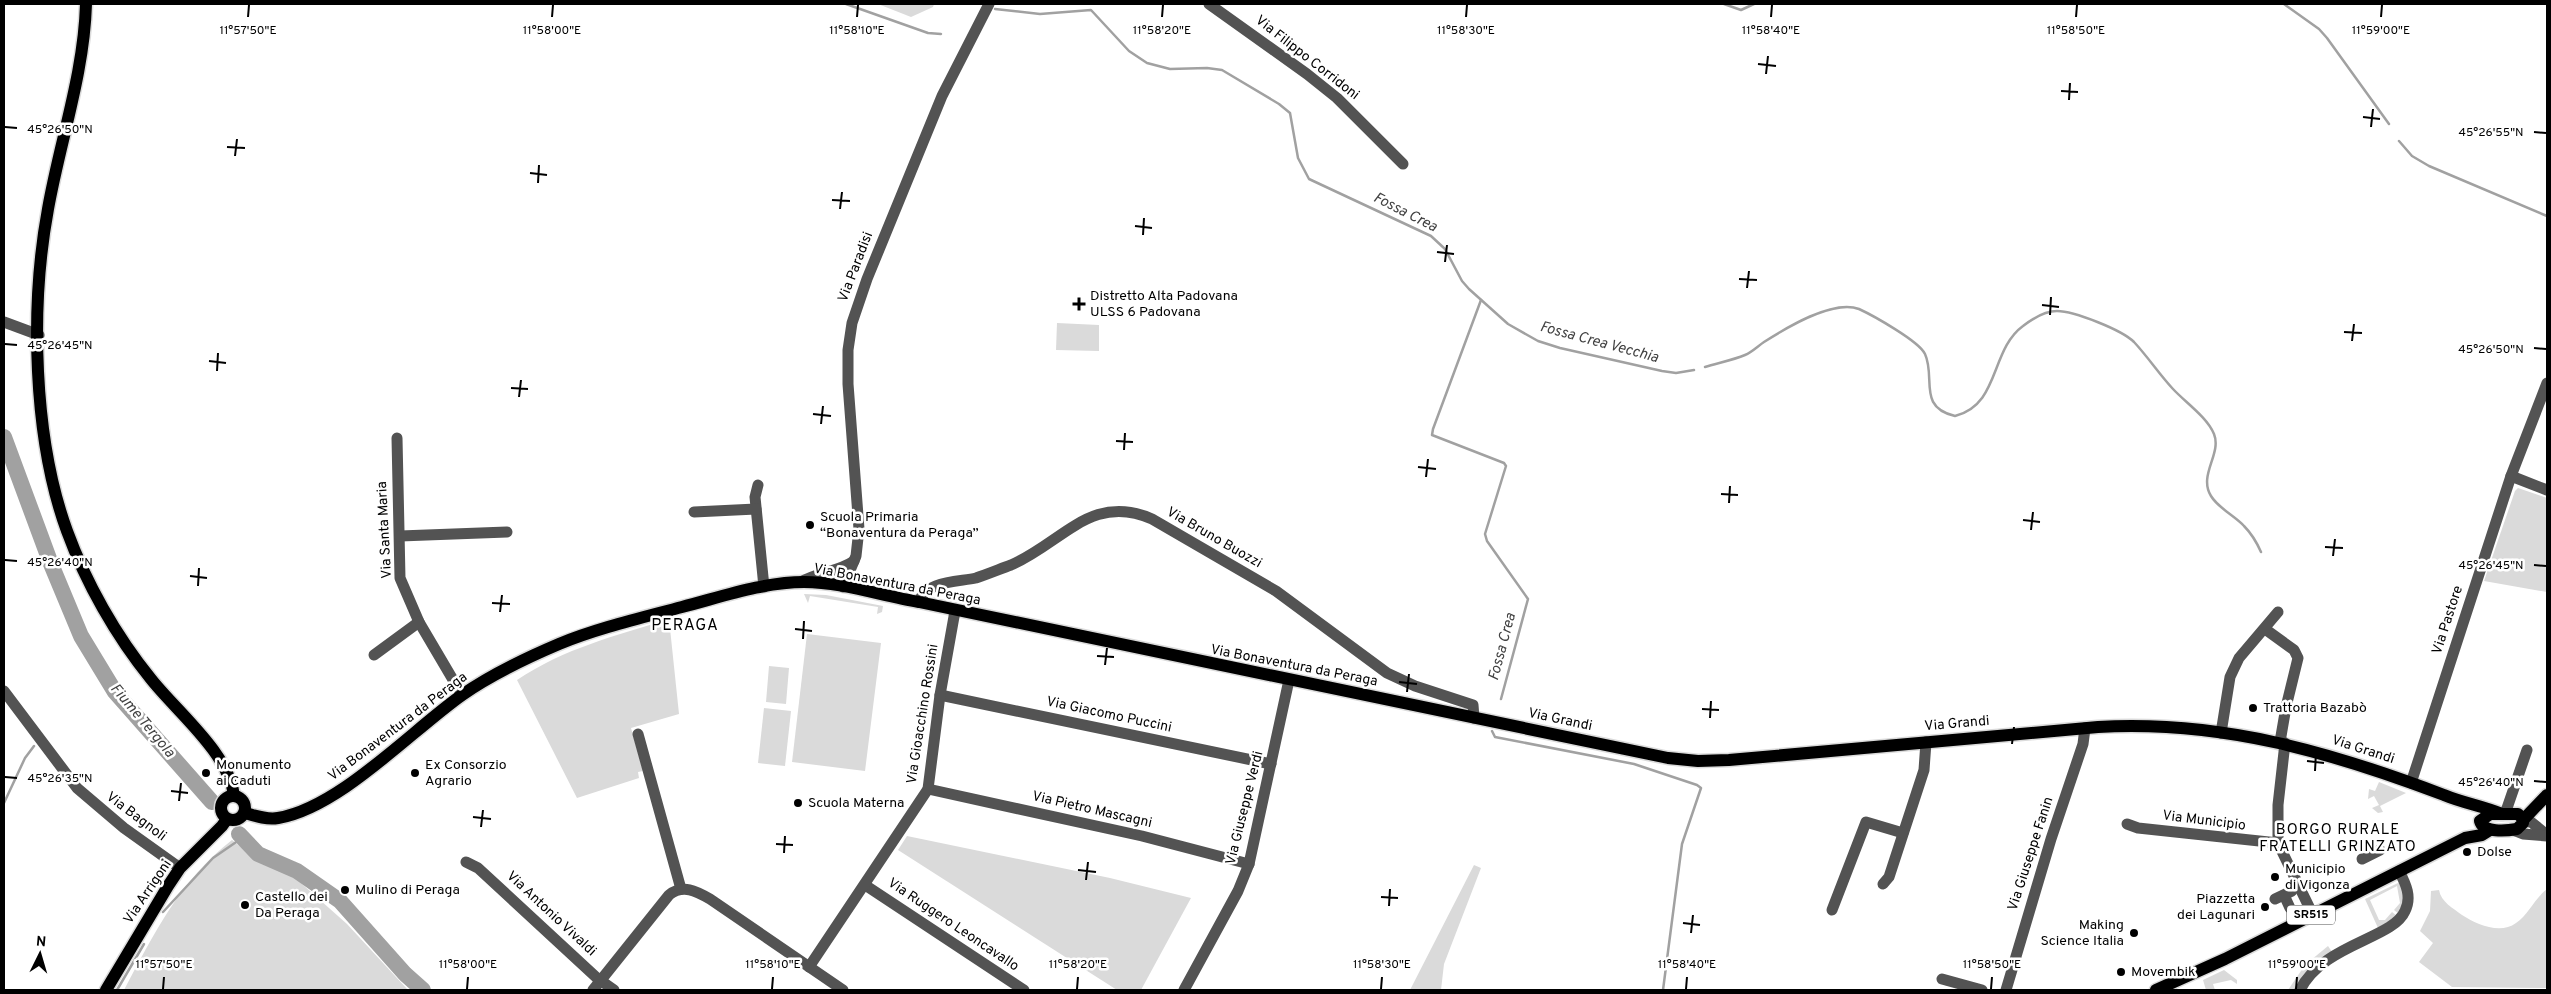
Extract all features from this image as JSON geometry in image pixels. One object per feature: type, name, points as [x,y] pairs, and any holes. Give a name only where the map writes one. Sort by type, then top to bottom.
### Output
[{"type":"main road","points":[[86,4],[78,73],[48,211],[40,283],[38,335],[40,399],[45,445],[57,497],[72,543],[95,591],[122,637],[151,679],[223,762],[231,779],[234,796]]},
{"type":"main road","name":"Via Bonaventura da Peraga","points":[[245,813],[256,817],[278,818],[318,803],[363,774],[462,695],[512,667],[574,638],[626,622],[764,587],[802,582],[844,587],[919,602],[1474,718]]},
{"type":"main road","name":"Via Grandi","points":[[1474,718],[1651,754],[1698,761],[2085,728],[2141,725],[2283,743],[2347,760],[2466,804],[2506,814],[2518,814],[2523,820]]},
{"type":"main road","points":[[234,796],[244,801],[245,813],[236,820],[227,819],[222,811],[222,804],[226,798],[234,796]]},
{"type":"main road","points":[[2545,797],[2523,820],[2521,827],[2513,830],[2484,824],[2490,814],[2506,814],[2545,797]]},
{"type":"main road","name":"Via Grandi","points":[[2466,804],[2484,824]]},
{"type":"main road","name":"Via Arrigoni","points":[[106,990],[150,913],[180,868],[227,819]]},
{"type":"main road","name":"SR515","points":[[2156,990],[2400,871],[2465,838],[2484,824]]},
{"type":"street","name":"Via Paradisi","points":[[844,587],[858,548],[859,529],[848,384],[848,361],[852,323],[867,279],[942,96],[989,4]]},
{"type":"street","name":"Via Filippo Corridoni","points":[[1208,4],[1300,69],[1337,98],[1403,164]]},
{"type":"street","points":[[4,322],[38,335]]},
{"type":"street","name":"Via Pastore","points":[[2411,783],[2511,476],[2547,383]]},
{"type":"street","name":"Via Santa Maria","points":[[396,438],[400,578],[419,622],[462,695]]},
{"type":"street","points":[[2511,476],[2547,490]]},
{"type":"street","points":[[758,485],[755,497],[764,587]]},
{"type":"street","points":[[694,512],[756,509]]},
{"type":"street","name":"Via Bruno Buozzi","points":[[919,602],[921,597],[932,588],[976,578],[1013,564],[1092,515],[1114,510],[1129,510],[1152,519],[1276,591],[1387,673],[1408,683],[1473,705],[1474,718]]},
{"type":"street","points":[[400,536],[507,532]]},
{"type":"street","points":[[802,582],[814,574],[841,568],[854,562]]},
{"type":"street","name":"Via Gioacchino Rossini","points":[[809,967],[928,789],[940,695],[956,611]]},
{"type":"street","points":[[2221,734],[2230,677],[2239,658],[2278,612]]},
{"type":"street","points":[[374,655],[419,622]]},
{"type":"street","points":[[2265,629],[2294,650],[2298,658],[2286,707],[2279,793],[2278,844],[2312,915]]},
{"type":"street","name":"Via Giuseppe Verdi","points":[[1184,990],[1238,892],[1249,864],[1289,680]]},
{"type":"street","name":"Via Bagnoli","points":[[4,691],[77,788],[124,828],[180,868]]},
{"type":"street","name":"Via Giacomo Puccini","points":[[940,695],[1271,764]]},
{"type":"street","name":"Via Giuseppe Fanin","points":[[2006,990],[2051,839],[2083,744],[2085,728]]},
{"type":"street","points":[[638,734],[682,889]]},
{"type":"street","points":[[1884,884],[1889,877],[1924,770],[1926,742]]},
{"type":"street","points":[[2506,814],[2527,750]]},
{"type":"street","name":"Via Pietro Mascagni","points":[[928,789],[1142,836],[1249,864]]},
{"type":"street","points":[[2523,820],[2531,822],[2547,836]]},
{"type":"street","points":[[1832,910],[1866,822],[1903,833]]},
{"type":"street","name":"Via Municipio","points":[[2127,824],[2138,828],[2278,844]]},
{"type":"street","points":[[2513,830],[2523,834],[2547,836]]},
{"type":"street","points":[[2369,869],[2363,859],[2380,850]]},
{"type":"street","name":"Via Antonio Vivaldi","points":[[466,862],[478,868],[601,981],[614,990]]},
{"type":"street","points":[[2300,990],[2310,975],[2326,960],[2393,925],[2405,913],[2408,893],[2400,871]]},
{"type":"street","name":"Via Ruggero Leoncavallo","points":[[865,885],[1024,990]]},
{"type":"street","points":[[594,990],[669,895],[682,889],[702,894],[843,990]]},
{"type":"street","points":[[2284,895],[2290,908]]},
{"type":"street","points":[[1942,979],[1982,990]]},
{"type":"shaded area","points":[[878,4],[934,4],[933,7],[911,17]]},
{"type":"shaded area","points":[[1057,323],[1099,325],[1099,351],[1056,350]]},
{"type":"shaded area","points":[[2518,488],[2547,498],[2547,592],[2484,581],[2515,491]]},
{"type":"shaded area","points":[[804,594],[826,595],[883,606],[882,612],[877,614],[878,607],[810,596],[808,603]]},
{"type":"shaded area","points":[[669,619],[679,714],[631,728],[643,771],[638,772],[639,778],[577,798],[517,680],[553,659],[572,651]]},
{"type":"shaded area","points":[[807,634],[881,643],[865,771],[792,762]]},
{"type":"shaded area","points":[[769,666],[789,668],[786,704],[766,702]]},
{"type":"shaded area","points":[[764,708],[791,711],[785,766],[758,763]]},
{"type":"shaded area","points":[[2379,782],[2406,793],[2380,806],[2383,812],[2378,813],[2372,808],[2379,805],[2374,796],[2368,799],[2369,789],[2375,791]]},
{"type":"shaded area","points":[[907,836],[1110,878],[1191,898],[1141,990],[1117,990],[898,850]]},
{"type":"shaded area","points":[[232,840],[256,859],[293,876],[347,924],[408,990],[124,990],[158,928],[183,890],[197,872]]},
{"type":"shaded area","points":[[1474,865],[1481,868],[1444,964],[1441,990],[1410,990]]},
{"type":"shaded area","points":[[2400,882],[2404,898],[2399,914],[2394,910],[2400,903],[2397,886],[2370,900],[2379,920],[2385,920],[2392,912],[2397,916],[2378,928],[2365,899]]},
{"type":"shaded area","points":[[2547,889],[2547,988],[2452,987],[2419,962],[2433,943],[2420,931],[2430,911],[2431,891],[2439,890],[2442,898],[2448,904],[2474,922],[2488,927],[2503,928],[2520,920]]},
{"type":"shaded area","points":[[2328,946],[2332,952],[2296,990],[2288,990],[2305,965]]},
{"type":"shaded area","points":[[2224,970],[2237,980],[2237,984],[2231,980],[2213,984],[2215,990],[2206,990],[2203,980]]},
{"type":"waterway","name":"Fossa Crea","points":[[846,4],[928,33],[941,34]]},
{"type":"waterway","points":[[1724,4],[1741,10],[1754,4]]},
{"type":"waterway","points":[[2284,4],[2319,29],[2327,38],[2389,124]]},
{"type":"waterway","name":"Fossa Crea","points":[[995,9],[1040,14],[1091,10],[1129,51],[1147,63],[1170,69],[1207,68],[1222,70],[1279,104],[1290,113],[1298,158],[1309,179],[1431,236],[1445,249],[1462,281],[1508,324],[1538,341],[1560,348],[1662,371],[1676,373],[1694,370]]},
{"type":"waterway","points":[[2399,141],[2412,156],[2429,166],[2547,216]]},
{"type":"waterway","name":"Fossa Crea","points":[[1481,300],[1432,435],[1504,463],[1506,466],[1485,534],[1487,541],[1528,599],[1501,699]]},
{"type":"waterway","name":"Fossa Crea Vecchia","points":[[1705,367],[1745,355],[1784,330],[1823,311],[1848,307],[1859,309],[1895,329],[1921,349],[1928,363],[1932,399],[1943,412],[1955,416],[1969,410],[1980,401],[1988,389],[2012,336],[2023,326],[2039,316],[2052,311],[2075,314],[2109,327],[2134,342],[2173,389],[2211,428],[2216,442],[2207,480],[2211,496],[2247,529],[2261,552]]},
{"type":"waterway","name":"Fiume Tergola","points":[[4,437],[51,564],[81,636],[115,692],[212,802]]},
{"type":"waterway","name":"Fossa Crea","points":[[1492,731],[1495,737],[1634,764],[1701,788],[1682,844],[1663,990]]},
{"type":"waterway","points":[[4,803],[25,758],[34,746]]},
{"type":"waterway","name":"Fiume Tergola","points":[[239,834],[258,854],[297,871],[340,901],[405,974],[423,990]]},
{"type":"waterway","points":[[163,912],[213,858],[242,838]]},
{"type":"waterway","points":[[117,990],[144,944]]},
{"type":"place","name":"Distretto Alta Padovana ULSS 6 Padovana","points":[[1079,304]]},
{"type":"place","name":"Scuola Primaria “Bonaventura da Peraga”","points":[[810,525]]},
{"type":"place","name":"Trattoria Bazabò","points":[[2253,708]]},
{"type":"place","name":"Monumento ai Caduti","points":[[206,773]]},
{"type":"place","name":"Ex Consorzio Agrario","points":[[415,773]]},
{"type":"place","name":"Scuola Materna","points":[[798,803]]},
{"type":"place","name":"Dolse","points":[[2467,852]]},
{"type":"place","name":"Municipio di Vigonza","points":[[2275,877]]},
{"type":"place","name":"Mulino di Peraga","points":[[345,890]]},
{"type":"place","name":"Castello dei Da Peraga","points":[[245,905]]},
{"type":"place","name":"Piazzetta dei Lagunari","points":[[2265,907]]},
{"type":"place","name":"Making Science Italia","points":[[2134,933]]},
{"type":"place","name":"Movembik","points":[[2121,972]]},
{"type":"district","name":"PERAGA","points":[[685,626]]},
{"type":"district","name":"BORGO RURALE FRATELLI GRINZATO","points":[[2338,838]]}]
